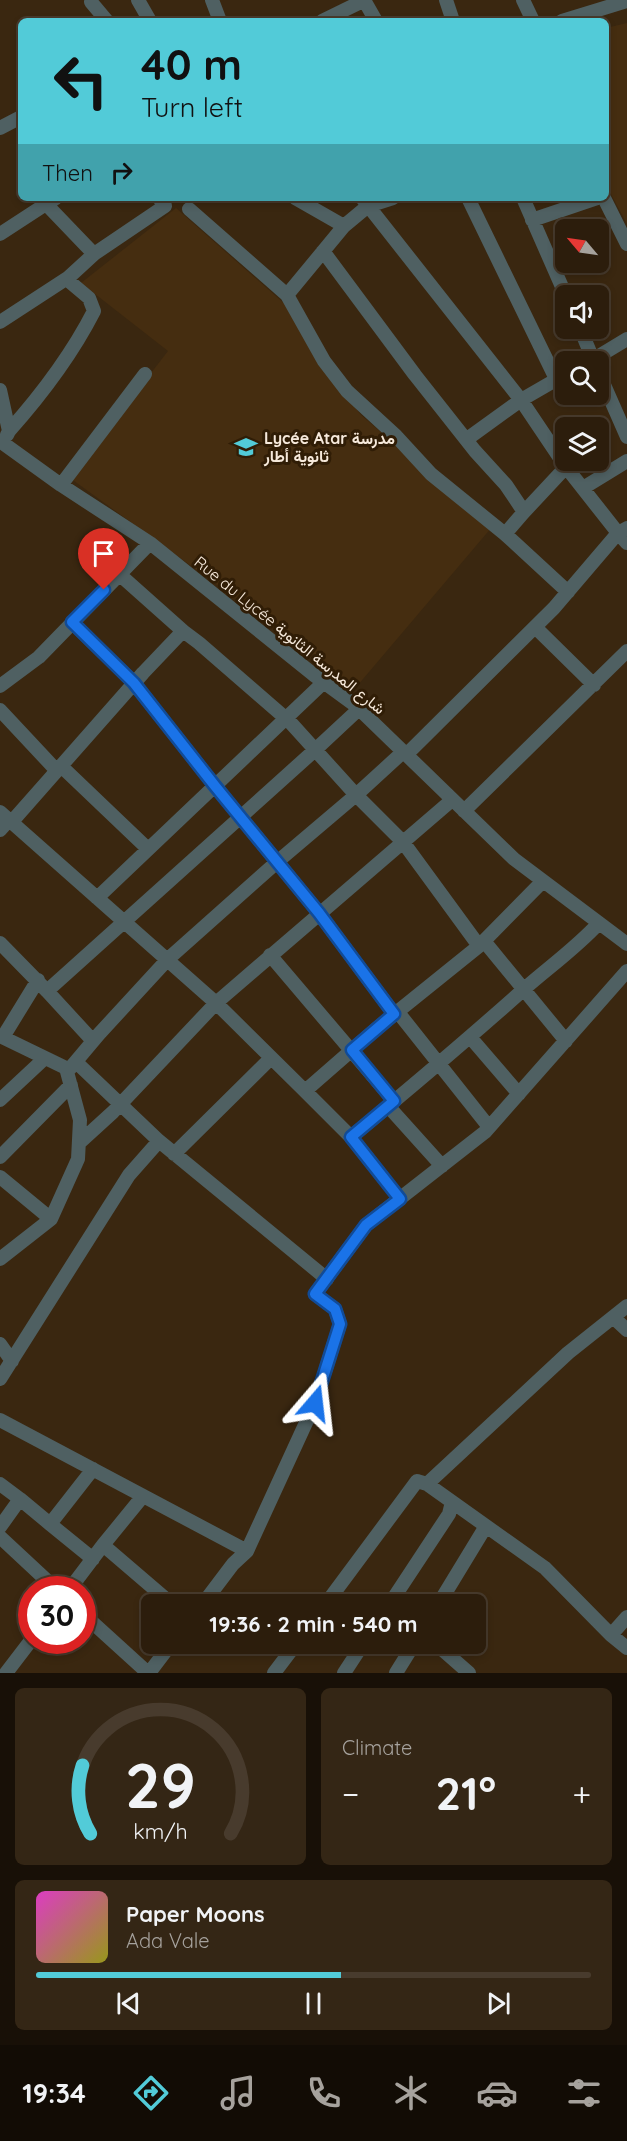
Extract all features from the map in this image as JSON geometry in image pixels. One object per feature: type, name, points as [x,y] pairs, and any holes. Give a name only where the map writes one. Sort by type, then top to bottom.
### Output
[{"type":"street","points":[[138,0],[148,18]]},
{"type":"street","points":[[212,0],[219,18]]},
{"type":"street","points":[[328,18],[365,0],[374,18]]},
{"type":"street","points":[[446,0],[452,18]]},
{"type":"street","points":[[523,0],[532,18]]},
{"type":"street","points":[[91,1],[104,18]]},
{"type":"street","points":[[572,18],[627,1]]},
{"type":"street","points":[[0,128],[18,119]]},
{"type":"street","points":[[0,234],[51,201],[94,254]]},
{"type":"street","points":[[300,201],[344,226]]},
{"type":"street","points":[[470,201],[555,365]]},
{"type":"street","points":[[524,201],[561,285]]},
{"type":"street","points":[[532,220],[588,201]]},
{"type":"street","points":[[606,201],[627,244]]},
{"type":"street","points":[[0,322],[69,277],[94,254],[162,202],[190,204],[287,295],[324,361],[347,391],[396,436],[431,474],[506,534],[568,592]]},
{"type":"street","points":[[287,295],[365,202],[521,400],[555,451]]},
{"type":"street","points":[[323,251],[415,375],[475,451],[506,485],[524,512]]},
{"type":"street","points":[[4,438],[55,373],[83,333],[94,311],[89,298],[70,282],[69,277]]},
{"type":"street","points":[[609,352],[627,339]]},
{"type":"street","points":[[61,485],[144,374]]},
{"type":"street","points":[[467,439],[521,400],[555,380]]},
{"type":"street","points":[[0,390],[4,438]]},
{"type":"street","points":[[609,397],[627,437]]},
{"type":"street","name":"Rue du Lycée شارع المدرسة الثانوية","points":[[4,438],[61,485],[150,543],[358,708],[514,859],[627,944]]},
{"type":"street","points":[[583,488],[627,461]]},
{"type":"street","points":[[506,534],[562,471]]},
{"type":"street","points":[[0,1157],[71,1073],[93,1041],[168,959],[404,753],[535,627],[624,535],[569,471]]},
{"type":"street","points":[[0,686],[39,657],[150,543]]},
{"type":"street","points":[[119,574],[286,719],[403,842],[482,944],[566,1041]]},
{"type":"street","points":[[72,622],[134,683],[489,1127]]},
{"type":"street","points":[[535,627],[594,685]]},
{"type":"street","points":[[3,820],[16,817],[183,631]]},
{"type":"street","points":[[464,811],[627,651]]},
{"type":"street","points":[[96,898],[324,682]]},
{"type":"street","points":[[327,1279],[174,1154],[121,1104],[66,1068],[1,1036],[43,985],[124,920],[315,750],[358,708]]},
{"type":"street","points":[[0,710],[59,768],[148,849]]},
{"type":"street","points":[[79,1143],[121,1104],[216,1003],[452,800]]},
{"type":"street","points":[[3,820],[124,920],[216,1003],[351,1137],[400,1199]]},
{"type":"street","points":[[305,1091],[396,1013],[482,944],[543,881]]},
{"type":"street","points":[[351,1137],[581,943],[599,922]]},
{"type":"street","points":[[0,943],[43,985],[93,1041]]},
{"type":"street","points":[[270,955],[352,1050],[391,1104],[442,1166]]},
{"type":"street","points":[[210,1594],[233,1564],[247,1551],[315,1403],[340,1324],[335,1309],[315,1294],[366,1225],[489,1127],[627,971]]},
{"type":"street","points":[[470,1037],[519,1094]]},
{"type":"street","points":[[0,1100],[45,1058]]},
{"type":"street","points":[[174,1154],[271,1058]]},
{"type":"street","points":[[0,1259],[51,1219],[78,1159],[80,1120],[71,1073]]},
{"type":"street","points":[[0,1379],[129,1174],[159,1141]]},
{"type":"street","points":[[0,1177],[51,1219]]},
{"type":"street","points":[[427,1484],[568,1353],[627,1306]]},
{"type":"street","points":[[613,1317],[627,1330]]},
{"type":"street","points":[[0,1344],[12,1361]]},
{"type":"street","points":[[0,1420],[247,1551]]},
{"type":"street","points":[[50,1524],[93,1469]]},
{"type":"street","points":[[333,1594],[417,1481],[427,1484],[545,1568],[610,1635],[627,1648]]},
{"type":"street","points":[[0,1484],[93,1559]]},
{"type":"street","points":[[80,1576],[144,1496]]},
{"type":"street","points":[[0,1527],[20,1499]]},
{"type":"street","points":[[396,1594],[449,1515],[452,1502]]},
{"type":"street","points":[[445,1594],[486,1526]]},
{"type":"street","points":[[0,1537],[42,1576]]},
{"type":"street","points":[[103,1545],[160,1594]]},
{"type":"street","points":[[610,1635],[627,1617]]},
{"type":"street","points":[[96,1626],[148,1673],[163,1654]]},
{"type":"street","points":[[6,1673],[21,1654]]},
{"type":"street","points":[[274,1673],[288,1654]]},
{"type":"street","points":[[344,1673],[356,1654]]},
{"type":"street","points":[[396,1673],[408,1654]]},
{"type":"street","points":[[447,1654],[469,1673]]},
{"type":"shaded area","points":[[627,23],[627,224],[609,191],[609,27]]},
{"type":"shaded area","name":"Lycée Atar مدرسة ثانوية أطار","points":[[176,208],[287,306],[320,364],[361,415],[492,527],[352,692],[227,592],[70,478],[168,351],[81,283]]},
{"type":"place","name":"Lycée Atar مدرسة ثانوية أطار","points":[[246,447]]},
{"type":"route","points":[[104,590],[72,622],[134,683],[319,913],[394,1014],[352,1050],[394,1101],[351,1137],[400,1199],[366,1225],[315,1294],[335,1309],[340,1324],[315,1403]]}]
